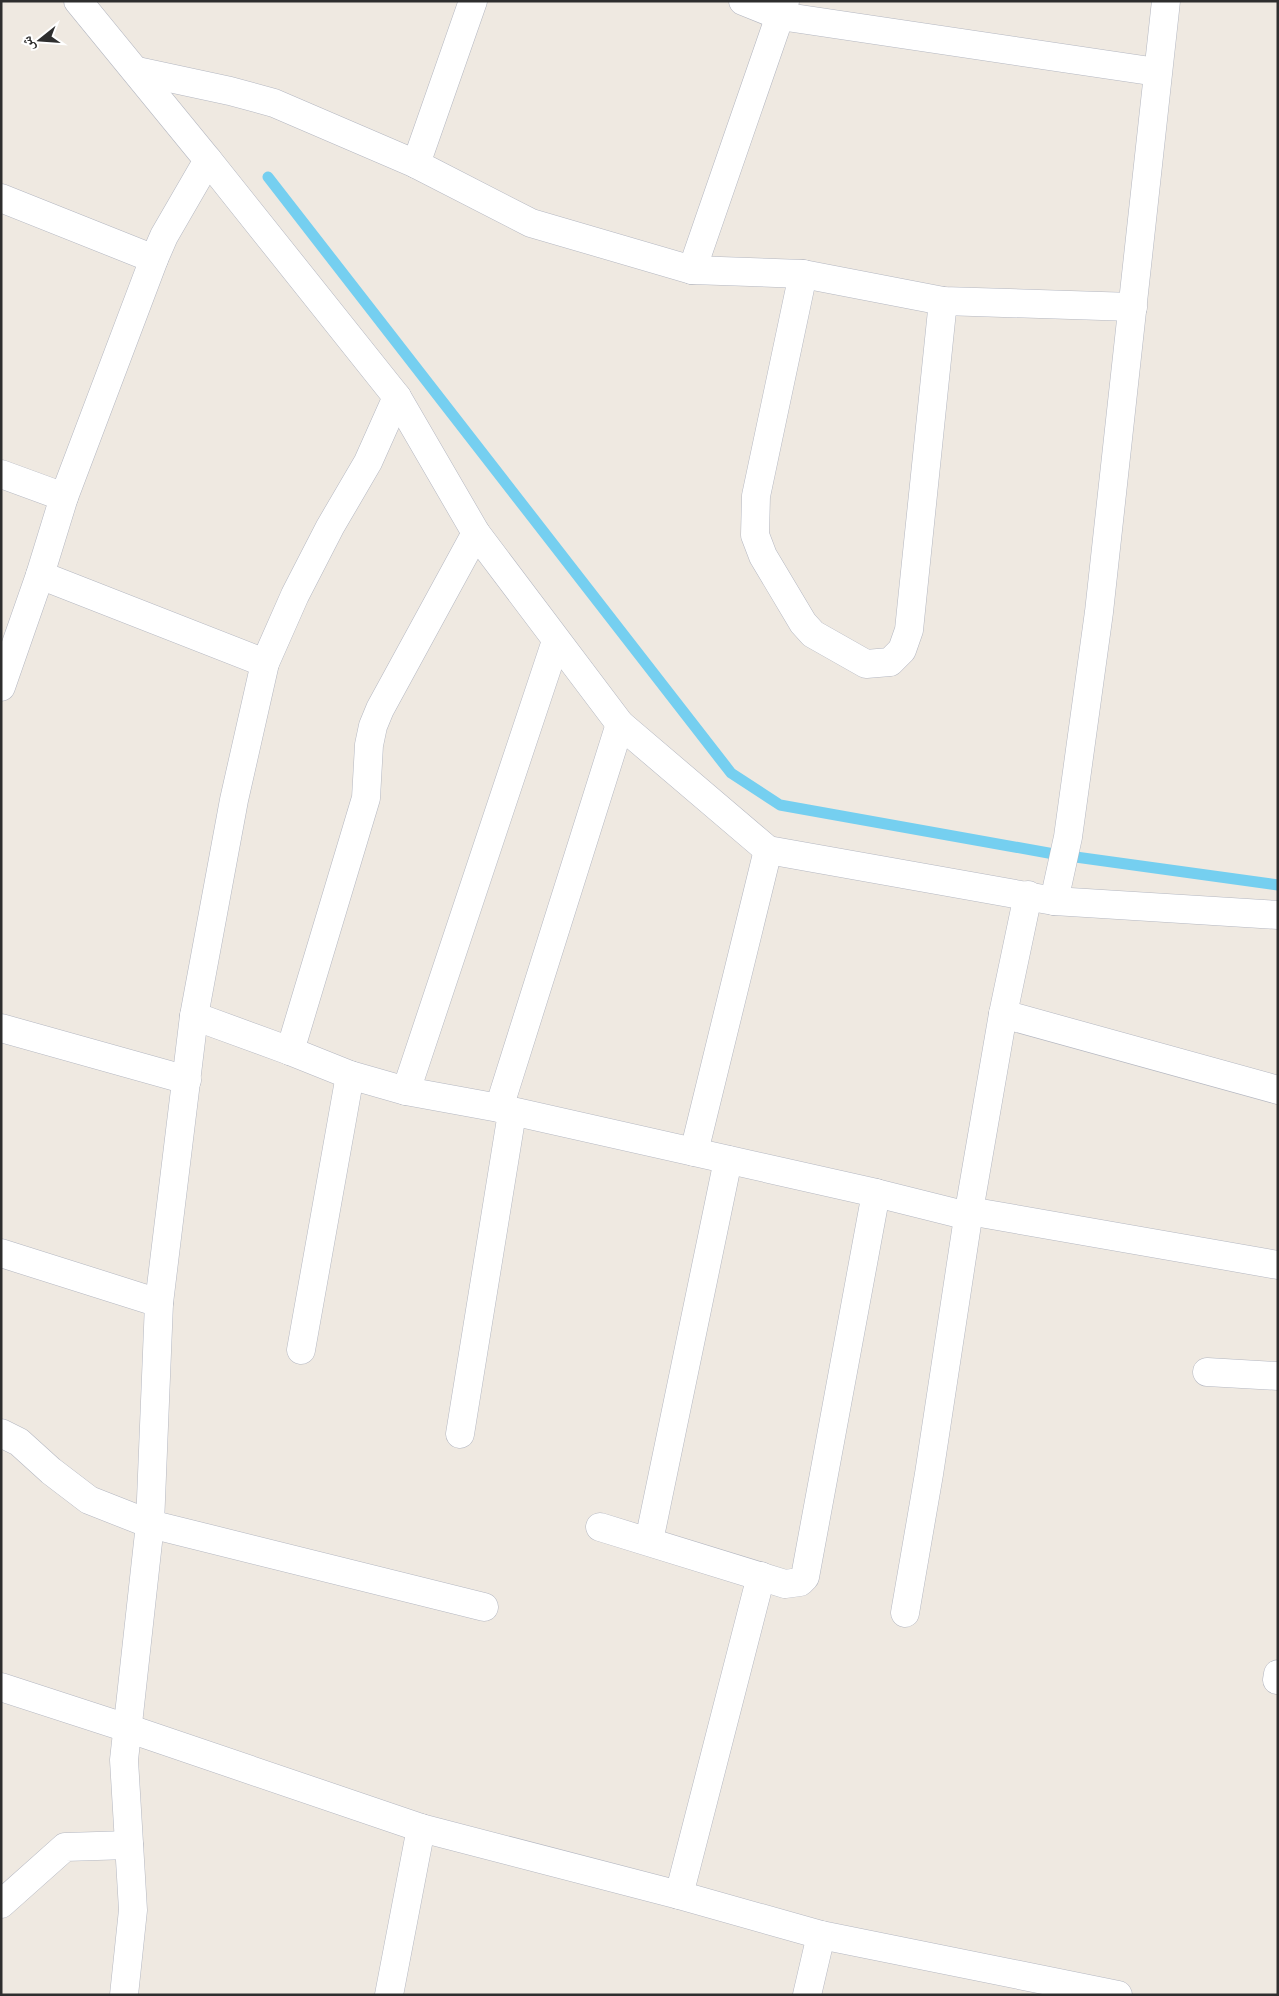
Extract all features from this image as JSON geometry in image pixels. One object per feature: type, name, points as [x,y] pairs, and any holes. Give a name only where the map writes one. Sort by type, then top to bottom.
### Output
[{"type":"street","points":[[78,1],[137,71],[397,397],[476,533],[620,724],[768,850],[1054,900],[1278,916]]},
{"type":"street","points":[[416,164],[473,1]]},
{"type":"street","points":[[743,1],[1157,72]]},
{"type":"street","points":[[1054,900],[1068,837],[1100,612],[1166,1]]},
{"type":"street","points":[[692,270],[782,9]]},
{"type":"street","points":[[137,71],[230,91],[274,103],[416,164],[531,223],[692,270],[803,274],[943,302],[1133,307]]},
{"type":"street","points":[[1,687],[40,575],[64,496],[154,259],[164,236],[208,160]]},
{"type":"street","points":[[1,198],[154,259]]},
{"type":"street","points":[[803,274],[756,496],[755,534],[763,556],[803,623],[813,634],[866,664],[890,662],[902,650],[909,630],[943,302]]},
{"type":"street","points":[[124,1995],[133,1910],[124,1760],[150,1524],[159,1303],[194,1016],[234,800],[265,663],[295,595],[330,527],[368,462],[397,397]]},
{"type":"street","points":[[1,474],[64,496]]},
{"type":"street","points":[[290,1051],[366,798],[369,746],[373,726],[380,709],[476,533]]},
{"type":"street","points":[[40,575],[265,663]]},
{"type":"street","points":[[406,1092],[556,641]]},
{"type":"street","points":[[460,1434],[506,1111],[620,724]]},
{"type":"street","points":[[694,1152],[768,850]]},
{"type":"street","points":[[904,1613],[929,1474],[968,1214],[1003,1014],[1028,895]]},
{"type":"street","points":[[1003,1014],[1278,1090]]},
{"type":"street","points":[[194,1016],[350,1075],[406,1092],[506,1111],[968,1214],[1278,1265]]},
{"type":"street","points":[[1,1028],[187,1080]]},
{"type":"street","points":[[301,1350],[350,1075]]},
{"type":"street","points":[[649,1541],[728,1160]]},
{"type":"street","points":[[600,1527],[785,1584],[800,1582],[804,1576],[876,1193]]},
{"type":"street","points":[[1,1253],[159,1303]]},
{"type":"street","points":[[1208,1372],[1278,1376]]},
{"type":"street","points":[[1,1433],[20,1442],[51,1470],[90,1500],[150,1524],[484,1607]]},
{"type":"street","points":[[679,1895],[761,1576]]},
{"type":"street","points":[[1,1687],[421,1828],[821,1934],[1118,1995]]},
{"type":"street","points":[[389,1995],[421,1828]]},
{"type":"street","points":[[1,1904],[65,1847],[130,1845]]},
{"type":"street","points":[[807,1995],[821,1934]]},
{"type":"waterway","points":[[268,177],[731,773],[780,805],[1054,854],[1278,885]]}]
